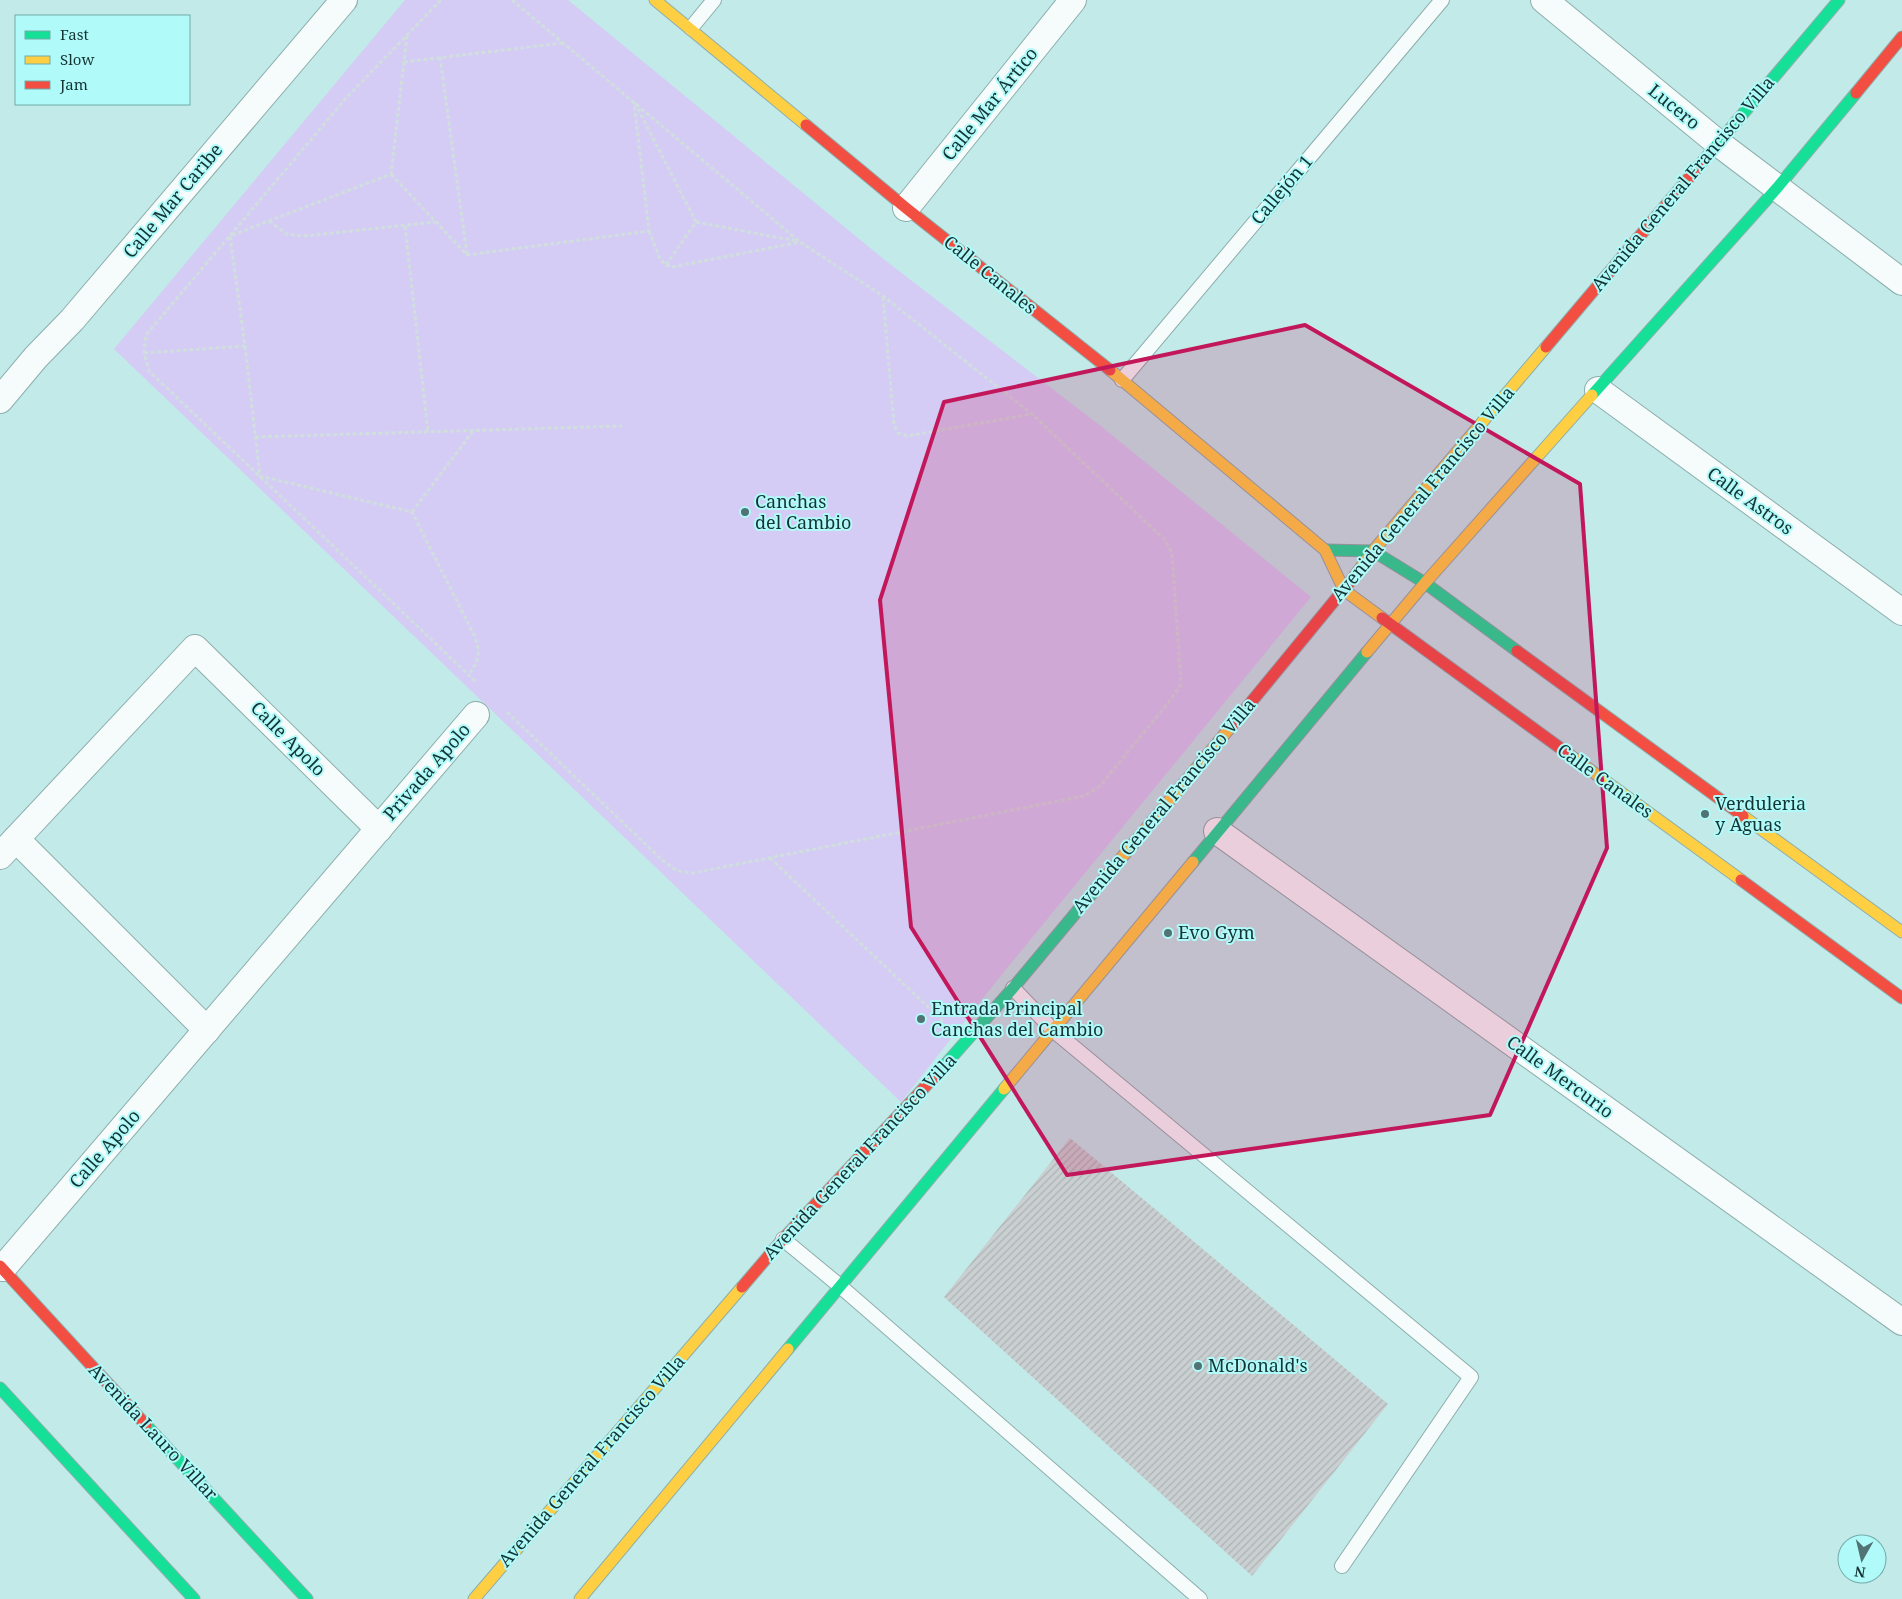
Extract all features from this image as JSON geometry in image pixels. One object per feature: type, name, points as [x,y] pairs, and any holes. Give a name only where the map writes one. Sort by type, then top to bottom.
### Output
[{"type":"main road","name":"Calle Canales","points":[[655,0],[906,208],[1122,380],[1325,550],[1344,590],[1902,998]]},
{"type":"main road","name":"Avenida General Francisco Villa","points":[[474,1599],[783,1239],[907,1107],[1013,988],[1344,590],[1373,551],[1839,0]]},
{"type":"main road","points":[[580,1599],[1390,624],[1777,188],[1902,36]]},
{"type":"main road","points":[[1325,550],[1373,551],[1425,583],[1902,932]]},
{"type":"main road","name":"Avenida Lauro Villar","points":[[1,1267],[307,1599]]},
{"type":"main road","points":[[0,1388],[194,1599]]},
{"type":"street","name":"Calle Mar Caribe","points":[[0,400],[36,357],[72,320],[344,0]]},
{"type":"street","name":"Calle Mar Ártico","points":[[906,208],[1074,0]]},
{"type":"street","name":"Lucero","points":[[1544,0],[1718,143],[1902,282]]},
{"type":"street","name":"Calle Astros","points":[[1598,390],[1902,612]]},
{"type":"street","name":"Calle Apolo","points":[[1,1267],[207,1030],[379,829],[195,648],[8,847],[207,1030]]},
{"type":"street","name":"Privada Apolo","points":[[379,829],[476,716]]},
{"type":"street","name":"Calle Mercurio","points":[[1217,831],[1902,1322]]},
{"type":"lane","points":[[691,28],[714,0]]},
{"type":"lane","name":"Callejón 1","points":[[1122,380],[1442,0]]},
{"type":"lane","points":[[1013,988],[1053,1030],[1471,1377],[1342,1566]]},
{"type":"lane","points":[[783,1239],[840,1286],[1200,1599]]},
{"type":"path","points":[[440,0],[347,97],[146,335],[144,353],[149,372],[480,686]]},
{"type":"path","points":[[506,711],[662,860],[677,871],[692,873],[1084,796],[1100,786],[1172,698],[1181,684],[1172,554],[1166,541],[1032,414],[883,296],[800,242],[512,0]]},
{"type":"path","points":[[407,35],[391,174],[467,255]]},
{"type":"path","points":[[404,62],[564,43]]},
{"type":"path","points":[[440,57],[467,255]]},
{"type":"path","points":[[634,101],[696,222]]},
{"type":"path","points":[[634,101],[649,231],[660,259],[666,265],[672,267],[800,242]]},
{"type":"path","points":[[230,236],[391,174]]},
{"type":"path","points":[[269,220],[287,234],[304,236],[436,222]]},
{"type":"path","points":[[696,222],[800,242]]},
{"type":"path","points":[[666,265],[696,222]]},
{"type":"path","points":[[405,226],[428,432]]},
{"type":"path","points":[[467,255],[649,231]]},
{"type":"path","points":[[230,236],[260,476]]},
{"type":"path","points":[[883,296],[894,424],[898,433],[908,436],[1032,414]]},
{"type":"path","points":[[144,353],[245,346]]},
{"type":"path","points":[[255,437],[622,426]]},
{"type":"path","points":[[412,512],[473,430]]},
{"type":"path","points":[[260,476],[412,512]]},
{"type":"path","points":[[412,512],[475,638],[479,650],[478,662],[468,675]]},
{"type":"path","points":[[770,858],[965,1042]]},
{"type":"highlighted area","points":[[1305,325],[1580,484],[1607,848],[1490,1115],[1067,1175],[911,927],[880,600],[944,402]]},
{"type":"shaded area","name":"Canchas del Cambio","points":[[405,0],[568,0],[886,261],[1102,427],[1311,597],[999,978],[901,1102],[114,349]]},
{"type":"building","points":[[1070,1138],[1388,1404],[1252,1576],[944,1297]]},
{"type":"traffic: fast","points":[[1704,160],[1839,0]]},
{"type":"traffic: fast","points":[[1592,395],[1777,188],[1856,93]]},
{"type":"traffic: fast","points":[[1325,550],[1373,551],[1425,583],[1517,651]]},
{"type":"traffic: fast","points":[[1193,862],[1367,652]]},
{"type":"traffic: fast","points":[[936,1075],[1013,988],[1094,891]]},
{"type":"traffic: fast","points":[[788,1349],[1004,1089]]},
{"type":"traffic: fast","points":[[0,1388],[194,1599]]},
{"type":"traffic: fast","points":[[146,1425],[307,1599]]},
{"type":"traffic: slow","points":[[655,0],[806,125]]},
{"type":"traffic: slow","points":[[1353,578],[1373,551],[1546,347]]},
{"type":"traffic: slow","points":[[1110,370],[1325,550],[1344,590],[1382,618]]},
{"type":"traffic: slow","points":[[1367,652],[1425,583],[1592,395]]},
{"type":"traffic: slow","points":[[1094,891],[1234,723]]},
{"type":"traffic: slow","points":[[1567,753],[1741,880]]},
{"type":"traffic: slow","points":[[1743,816],[1902,932]]},
{"type":"traffic: slow","points":[[1004,1089],[1193,862]]},
{"type":"traffic: slow","points":[[474,1599],[742,1287]]},
{"type":"traffic: slow","points":[[580,1599],[788,1349]]},
{"type":"traffic: jam","points":[[1856,93],[1902,37]]},
{"type":"traffic: jam","points":[[806,125],[906,208],[1110,370]]},
{"type":"traffic: jam","points":[[1546,347],[1704,160]]},
{"type":"traffic: jam","points":[[1234,723],[1353,578]]},
{"type":"traffic: jam","points":[[1382,618],[1567,753]]},
{"type":"traffic: jam","points":[[1517,651],[1743,816]]},
{"type":"traffic: jam","points":[[1741,880],[1902,998]]},
{"type":"traffic: jam","points":[[742,1287],[783,1239],[936,1075]]},
{"type":"traffic: jam","points":[[0,1266],[146,1425]]},
{"type":"place","name":"Canchas del Cambio","points":[[745,512]]},
{"type":"place","name":"Verduleria y Aguas","points":[[1705,814]]},
{"type":"place","name":"Evo Gym","points":[[1168,933]]},
{"type":"place","name":"Entrada Principal Canchas del Cambio","points":[[921,1019]]},
{"type":"place","name":"McDonald's","points":[[1198,1366]]}]
